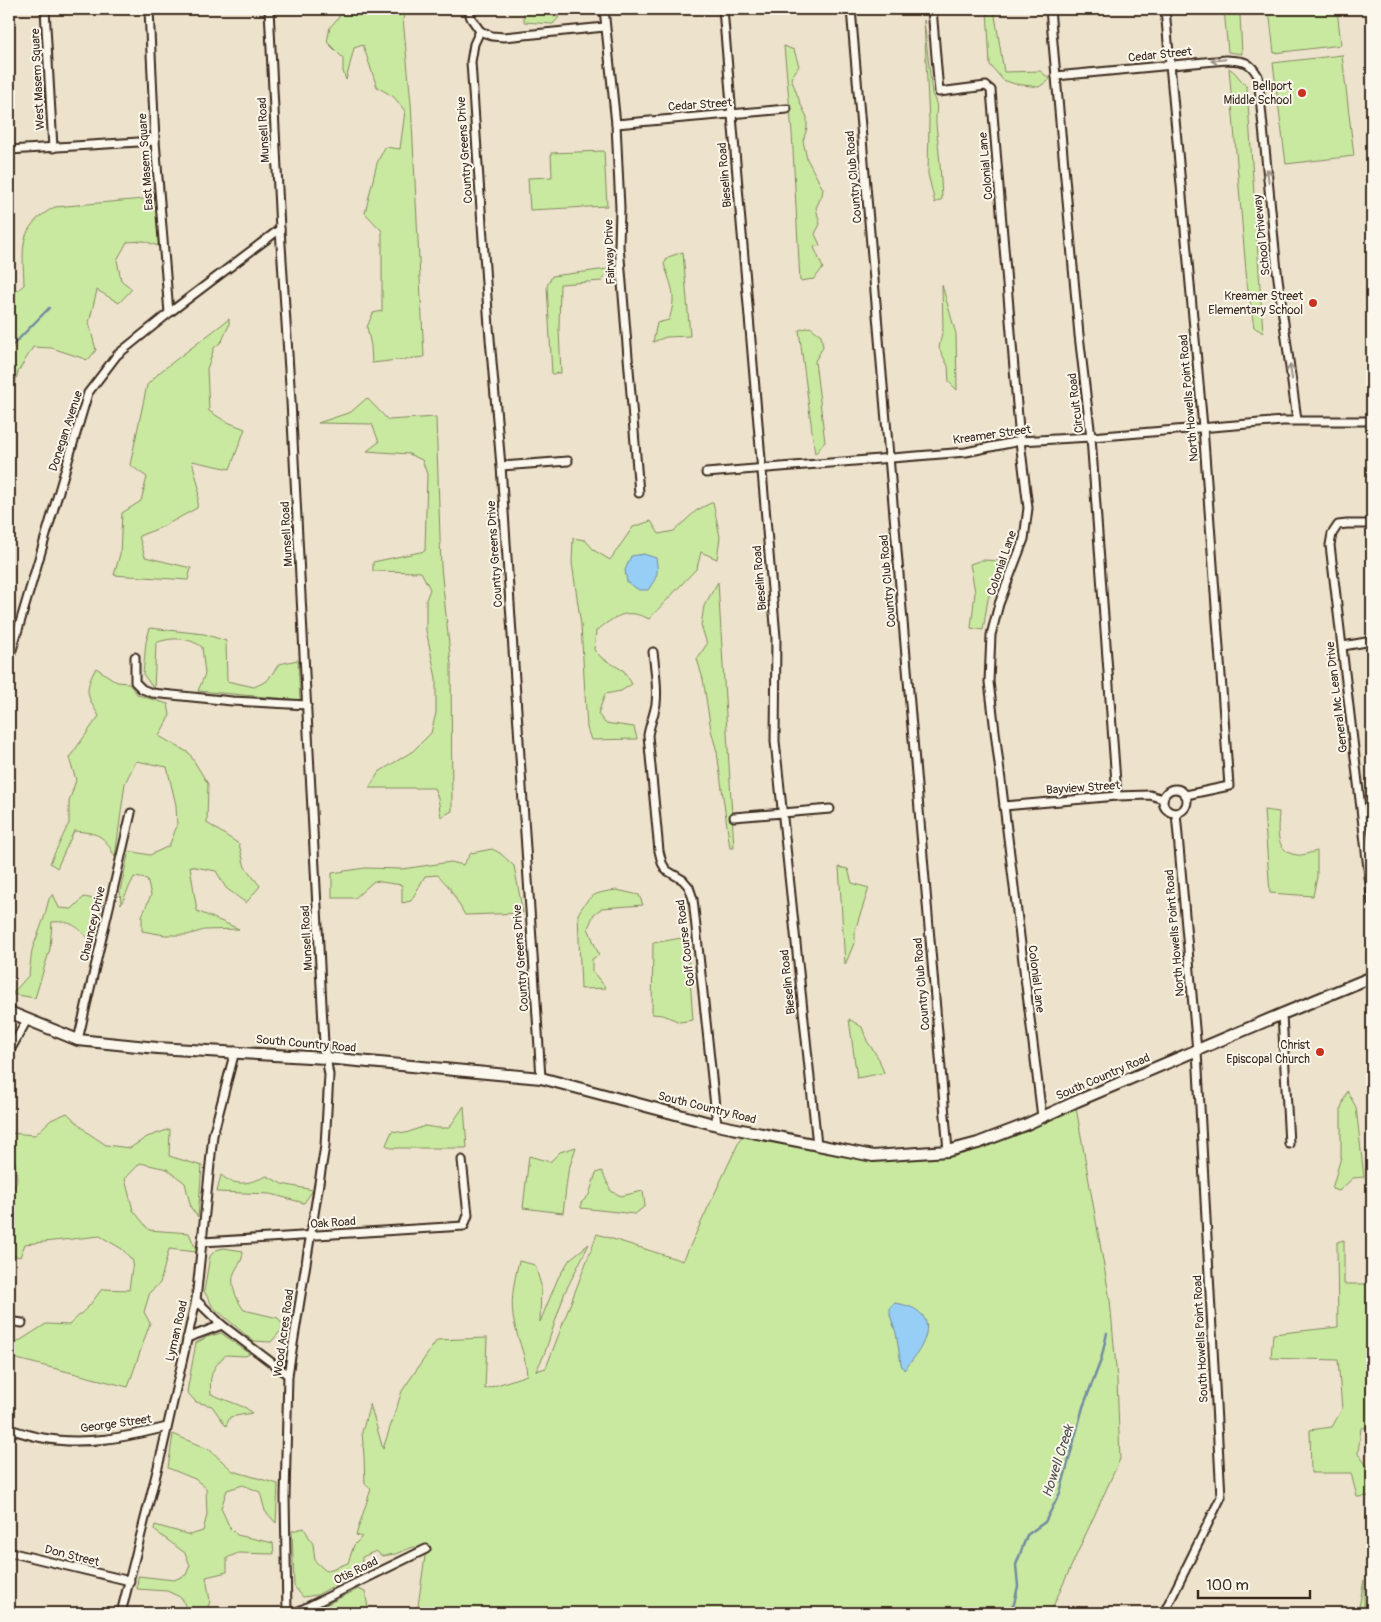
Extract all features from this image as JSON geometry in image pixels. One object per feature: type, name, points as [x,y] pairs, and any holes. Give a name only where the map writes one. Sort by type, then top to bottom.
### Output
[{"type":"main road","name":"South Country Road","points":[[9,1012],[78,1040],[157,1048],[235,1051],[326,1058],[540,1078],[717,1125],[873,1156],[948,1151],[978,1143],[1372,977]]},
{"type":"street","name":"West Masem Square","points":[[45,9],[53,148]]},
{"type":"street","name":"East Masem Square","points":[[149,9],[155,141],[169,313]]},
{"type":"street","name":"Munsell Road","points":[[269,9],[326,1058]]},
{"type":"street","points":[[468,9],[471,18],[480,31],[492,36],[504,37],[605,27]]},
{"type":"street","name":"Fairway Drive","points":[[604,9],[616,124],[620,208],[619,246],[640,493]]},
{"type":"street","name":"Bieselin Road","points":[[723,9],[776,637],[775,741],[817,1145]]},
{"type":"street","name":"Country Club Road","points":[[850,9],[948,1151]]},
{"type":"street","name":"Colonial Lane","points":[[932,9],[939,92],[978,86],[986,86],[991,90],[1020,441],[1028,508],[1024,539],[990,635],[989,682],[1042,1117]]},
{"type":"street","name":"Circuit Road","points":[[1050,9],[1079,335],[1091,437],[1117,796]]},
{"type":"street","name":"North Howells Point Road","points":[[1165,9],[1203,427],[1229,786]]},
{"type":"street","name":"Country Greens Drive","points":[[480,31],[474,44],[470,62],[501,466],[540,1078]]},
{"type":"street","name":"Cedar Street","points":[[1056,76],[1226,60],[1243,60],[1252,66],[1258,76]]},
{"type":"street","name":"School Driveway","points":[[1258,76],[1277,271],[1298,420]]},
{"type":"street","name":"Cedar Street","points":[[616,124],[787,109]]},
{"type":"street","points":[[9,150],[155,141]]},
{"type":"street","name":"Donegan Avenue","points":[[9,660],[88,393],[117,355],[280,229]]},
{"type":"street","name":"Kreamer Street","points":[[706,473],[966,452],[1020,441],[1298,420],[1372,420]]},
{"type":"street","points":[[501,466],[568,461]]},
{"type":"street","name":"General Mc Lean Drive","points":[[1372,524],[1338,525],[1332,534],[1330,545],[1372,902]]},
{"type":"street","points":[[1343,646],[1372,641]]},
{"type":"street","name":"Golf Course Road","points":[[653,652],[656,706],[648,735],[659,851],[666,870],[683,880],[689,887],[693,899],[717,1125]]},
{"type":"street","points":[[135,658],[135,682],[142,689],[152,693],[232,701],[307,705]]},
{"type":"street","name":"Bayview Street","points":[[1004,806],[1117,796],[1150,795],[1163,799],[1166,793],[1172,789],[1180,790],[1186,795],[1229,786]]},
{"type":"street","points":[[1163,799],[1165,808],[1176,814],[1186,807],[1188,803],[1186,795]]},
{"type":"street","points":[[734,817],[830,810]]},
{"type":"street","name":"Chauncey Drive","points":[[78,1040],[131,813]]},
{"type":"street","name":"North Howells Point Road","points":[[1176,814],[1197,1051]]},
{"type":"street","points":[[1282,1014],[1289,1144]]},
{"type":"street","points":[[9,1052],[27,1020]]},
{"type":"street","name":"Lyman Road","points":[[121,1613],[196,1300],[213,1134],[235,1051]]},
{"type":"street","name":"South Howells Point Road","points":[[1164,1613],[1221,1497],[1197,1051]]},
{"type":"street","name":"Wood Acres Road","points":[[287,1613],[285,1497],[288,1375],[325,1146],[329,1075],[326,1058]]},
{"type":"street","name":"Oak Road","points":[[203,1242],[464,1226],[468,1215],[462,1160]]},
{"type":"street","points":[[196,1300],[222,1325],[288,1375]]},
{"type":"street","points":[[9,1321],[22,1323]]},
{"type":"street","points":[[188,1338],[222,1325]]},
{"type":"street","name":"George Street","points":[[9,1429],[44,1438],[88,1441],[137,1435],[167,1427]]},
{"type":"street","name":"Otis Road","points":[[295,1613],[426,1550]]},
{"type":"street","name":"Don Street","points":[[9,1552],[130,1581]]},
{"type":"green space","points":[[338,9],[406,9],[403,19],[411,103],[424,357],[372,363],[367,327],[373,313],[382,311],[382,231],[365,213],[377,163],[385,147],[400,149],[405,111],[394,97],[377,87],[363,45],[354,48],[346,80],[343,71],[343,58],[327,42],[330,27],[339,17]]},
{"type":"green space","points":[[524,9],[534,9],[534,12],[559,17],[553,24],[524,22]]},
{"type":"green space","points":[[987,9],[994,9],[1004,72],[1040,71],[1050,79],[1039,87],[1015,84],[1003,80],[990,65]]},
{"type":"green space","points":[[1224,9],[1242,9],[1240,15],[1242,54],[1228,52]]},
{"type":"green space","points":[[1269,9],[1337,9],[1341,45],[1274,53]]},
{"type":"green space","points":[[924,20],[932,94],[937,106],[936,124],[942,199],[935,203],[928,174],[929,121]]},
{"type":"green space","points":[[784,46],[794,50],[799,66],[791,78],[807,117],[807,128],[803,141],[807,159],[823,189],[816,208],[820,224],[815,234],[820,245],[814,247],[823,268],[814,279],[800,281],[792,132]]},
{"type":"green space","points":[[1342,55],[1354,156],[1286,164],[1273,63]]},
{"type":"green space","points":[[1229,68],[1247,87],[1263,333],[1254,327],[1247,283]]},
{"type":"green space","points":[[604,151],[607,206],[530,210],[528,178],[552,177],[551,153]]},
{"type":"green space","points":[[154,198],[158,204],[158,246],[144,241],[127,242],[117,260],[121,280],[132,289],[119,303],[97,290],[89,323],[96,350],[88,360],[52,348],[33,347],[18,372],[9,408],[9,297],[24,285],[23,249],[28,230],[34,222],[55,207]]},
{"type":"green space","points":[[683,252],[690,336],[666,337],[653,342],[657,323],[669,320],[673,304],[671,286],[664,264],[668,257]]},
{"type":"green space","points":[[608,269],[602,281],[560,284],[559,330],[561,373],[552,374],[547,286],[552,276]]},
{"type":"green space","points":[[942,285],[956,334],[957,390],[949,382],[948,366],[939,348],[943,328]]},
{"type":"green space","points":[[229,319],[229,325],[222,341],[214,348],[207,369],[209,411],[225,421],[245,429],[230,469],[192,461],[199,488],[197,508],[162,527],[139,536],[145,557],[191,568],[188,580],[114,575],[120,554],[122,513],[141,501],[147,477],[130,465],[147,385],[160,372]]},
{"type":"green space","points":[[810,327],[821,335],[823,347],[815,361],[825,442],[815,454],[799,330]]},
{"type":"green space","points":[[367,398],[388,420],[436,417],[441,567],[451,664],[452,811],[441,817],[438,798],[434,788],[369,788],[379,772],[413,751],[431,733],[436,713],[436,678],[426,630],[426,600],[430,589],[421,572],[373,571],[373,562],[425,551],[427,474],[422,460],[409,454],[367,451],[379,442],[372,424],[318,423],[351,412]]},
{"type":"green space","points":[[713,502],[720,537],[717,559],[701,552],[697,568],[649,619],[641,615],[621,615],[596,631],[594,650],[602,658],[624,671],[632,684],[621,691],[605,694],[598,714],[605,723],[634,727],[637,739],[591,740],[587,728],[581,625],[572,563],[573,538],[585,540],[595,551],[610,560],[633,527],[651,521],[659,534],[674,531],[697,510]]},
{"type":"green space","points":[[982,560],[1004,561],[988,599],[983,630],[971,628],[975,592],[970,564]]},
{"type":"green space","points":[[718,582],[734,848],[730,848],[717,752],[711,730],[703,679],[697,659],[707,644],[701,625],[704,606]]},
{"type":"green space","points":[[150,628],[204,634],[226,641],[227,681],[254,687],[267,681],[279,664],[298,660],[300,700],[198,691],[205,674],[202,647],[191,641],[179,639],[156,643],[154,689],[143,674],[146,642]]},
{"type":"green space","points":[[96,668],[117,682],[128,683],[138,695],[168,704],[170,715],[159,736],[189,753],[208,784],[207,823],[239,844],[245,867],[260,886],[246,903],[226,888],[216,871],[190,866],[197,911],[239,929],[204,930],[187,935],[165,935],[142,931],[142,916],[151,895],[147,879],[134,877],[121,904],[120,891],[129,851],[150,855],[169,846],[177,826],[176,805],[167,767],[136,761],[125,783],[115,857],[100,836],[74,831],[57,868],[50,863],[69,823],[69,802],[76,780],[69,758],[99,716],[91,703],[88,692],[88,687]]},
{"type":"green space","points":[[1264,810],[1279,812],[1278,832],[1284,849],[1299,855],[1317,851],[1317,877],[1313,896],[1270,893]]},
{"type":"green space","points":[[492,849],[500,853],[514,866],[523,913],[465,915],[449,887],[438,875],[425,876],[411,901],[402,903],[402,885],[374,881],[355,898],[332,898],[332,873],[365,868],[402,869],[451,862],[463,865],[471,853]]},
{"type":"green space","points":[[839,867],[848,869],[852,883],[869,888],[855,930],[855,941],[845,965]]},
{"type":"green space","points":[[617,890],[639,895],[643,905],[602,908],[594,914],[588,928],[599,955],[592,959],[592,971],[606,988],[581,989],[578,914],[586,902],[593,896]]},
{"type":"green space","points":[[53,894],[59,908],[72,909],[84,897],[103,901],[93,943],[76,926],[66,922],[52,922],[50,949],[35,998],[12,994],[29,975],[32,950],[49,899]]},
{"type":"green space","points":[[687,937],[693,1020],[680,1022],[663,1015],[652,1014],[653,943]]},
{"type":"green space","points":[[1372,998],[1372,1038],[1368,999]]},
{"type":"green space","points":[[849,1019],[862,1027],[867,1041],[879,1059],[884,1073],[857,1078]]},
{"type":"green space","points":[[1347,1091],[1356,1107],[1364,1177],[1353,1178],[1339,1191],[1332,1189],[1341,1157],[1341,1108]]},
{"type":"green space","points":[[1075,1102],[1110,1300],[1117,1379],[1120,1459],[1050,1613],[417,1613],[426,1549],[413,1547],[395,1554],[382,1556],[376,1551],[362,1557],[361,1571],[317,1595],[303,1597],[294,1586],[292,1531],[304,1528],[313,1544],[315,1561],[326,1571],[348,1563],[354,1545],[362,1537],[356,1535],[371,1489],[365,1484],[362,1432],[370,1404],[383,1449],[402,1391],[437,1340],[487,1338],[485,1389],[527,1375],[512,1310],[514,1285],[519,1261],[535,1265],[541,1285],[540,1322],[558,1278],[570,1259],[589,1244],[565,1292],[544,1355],[536,1371],[546,1368],[597,1234],[683,1261],[744,1131],[873,1156],[948,1151]]},
{"type":"green space","points":[[464,1106],[467,1148],[391,1148],[386,1145],[392,1131],[406,1133],[425,1126],[449,1128]]},
{"type":"green space","points":[[67,1113],[88,1133],[106,1145],[130,1148],[147,1137],[170,1129],[169,1156],[202,1166],[198,1217],[191,1208],[185,1183],[167,1169],[140,1163],[125,1179],[133,1210],[149,1230],[189,1233],[197,1252],[169,1249],[160,1283],[150,1292],[144,1312],[150,1323],[128,1387],[9,1357],[9,1338],[16,1343],[46,1324],[69,1325],[89,1306],[102,1289],[129,1290],[133,1261],[122,1249],[100,1236],[25,1244],[20,1257],[9,1254],[9,1200],[17,1180],[15,1162],[9,1158],[9,1133],[35,1135],[51,1120]]},
{"type":"green space","points":[[576,1147],[568,1172],[563,1213],[523,1208],[529,1156],[550,1162],[560,1152]]},
{"type":"green space","points":[[602,1171],[611,1191],[621,1196],[643,1191],[645,1206],[635,1214],[581,1208],[581,1203],[589,1195],[596,1173]]},
{"type":"green space","points":[[221,1175],[232,1182],[238,1183],[255,1181],[267,1176],[282,1184],[313,1190],[304,1203],[271,1194],[217,1192]]},
{"type":"green space","points":[[1344,1240],[1344,1284],[1372,1284],[1372,1427],[1361,1428],[1358,1454],[1372,1472],[1372,1496],[1357,1497],[1351,1473],[1311,1473],[1310,1430],[1332,1427],[1342,1409],[1338,1360],[1271,1358],[1273,1334],[1338,1327],[1337,1242]]},
{"type":"green space","points":[[224,1248],[243,1251],[242,1259],[234,1273],[233,1286],[239,1303],[244,1310],[278,1318],[284,1327],[271,1342],[253,1341],[213,1307],[204,1291],[210,1256],[216,1250]]},
{"type":"green space","points":[[221,1333],[250,1354],[245,1356],[226,1355],[212,1372],[211,1394],[246,1408],[252,1413],[230,1417],[226,1426],[212,1406],[196,1402],[187,1392],[196,1343]]},
{"type":"green space","points":[[173,1434],[210,1450],[233,1471],[278,1484],[276,1523],[265,1511],[260,1492],[243,1485],[227,1490],[221,1508],[230,1528],[237,1535],[273,1543],[274,1554],[238,1553],[227,1558],[227,1572],[206,1577],[210,1601],[206,1613],[188,1613],[182,1598],[167,1591],[137,1589],[138,1576],[174,1580],[186,1575],[190,1565],[185,1553],[154,1530],[155,1525],[190,1535],[203,1531],[207,1515],[206,1488],[195,1479],[168,1468]]},
{"type":"green space","points":[[1364,1580],[1364,1613],[1358,1613]]},
{"type":"green space","points":[[358,1589],[365,1592],[369,1613],[309,1613]]},
{"type":"water","points":[[644,554],[656,558],[657,572],[648,590],[639,590],[627,582],[625,570],[631,556]]},
{"type":"water","points":[[895,1303],[910,1307],[920,1313],[925,1320],[924,1339],[919,1350],[904,1370],[890,1315],[890,1307]]},
{"type":"waterway","points":[[9,349],[49,308]]},
{"type":"waterway","name":"Howell Creek","points":[[1007,1613],[1014,1604],[1018,1586],[1016,1565],[1027,1535],[1045,1522],[1060,1493],[1083,1407],[1101,1360],[1107,1333]]},
{"type":"place","name":"Bellport Middle School","points":[[1302,93]]},
{"type":"place","name":"Kreamer Street Elementary School","points":[[1313,303]]},
{"type":"place","name":"Christ Episcopal Church","points":[[1320,1052]]}]
